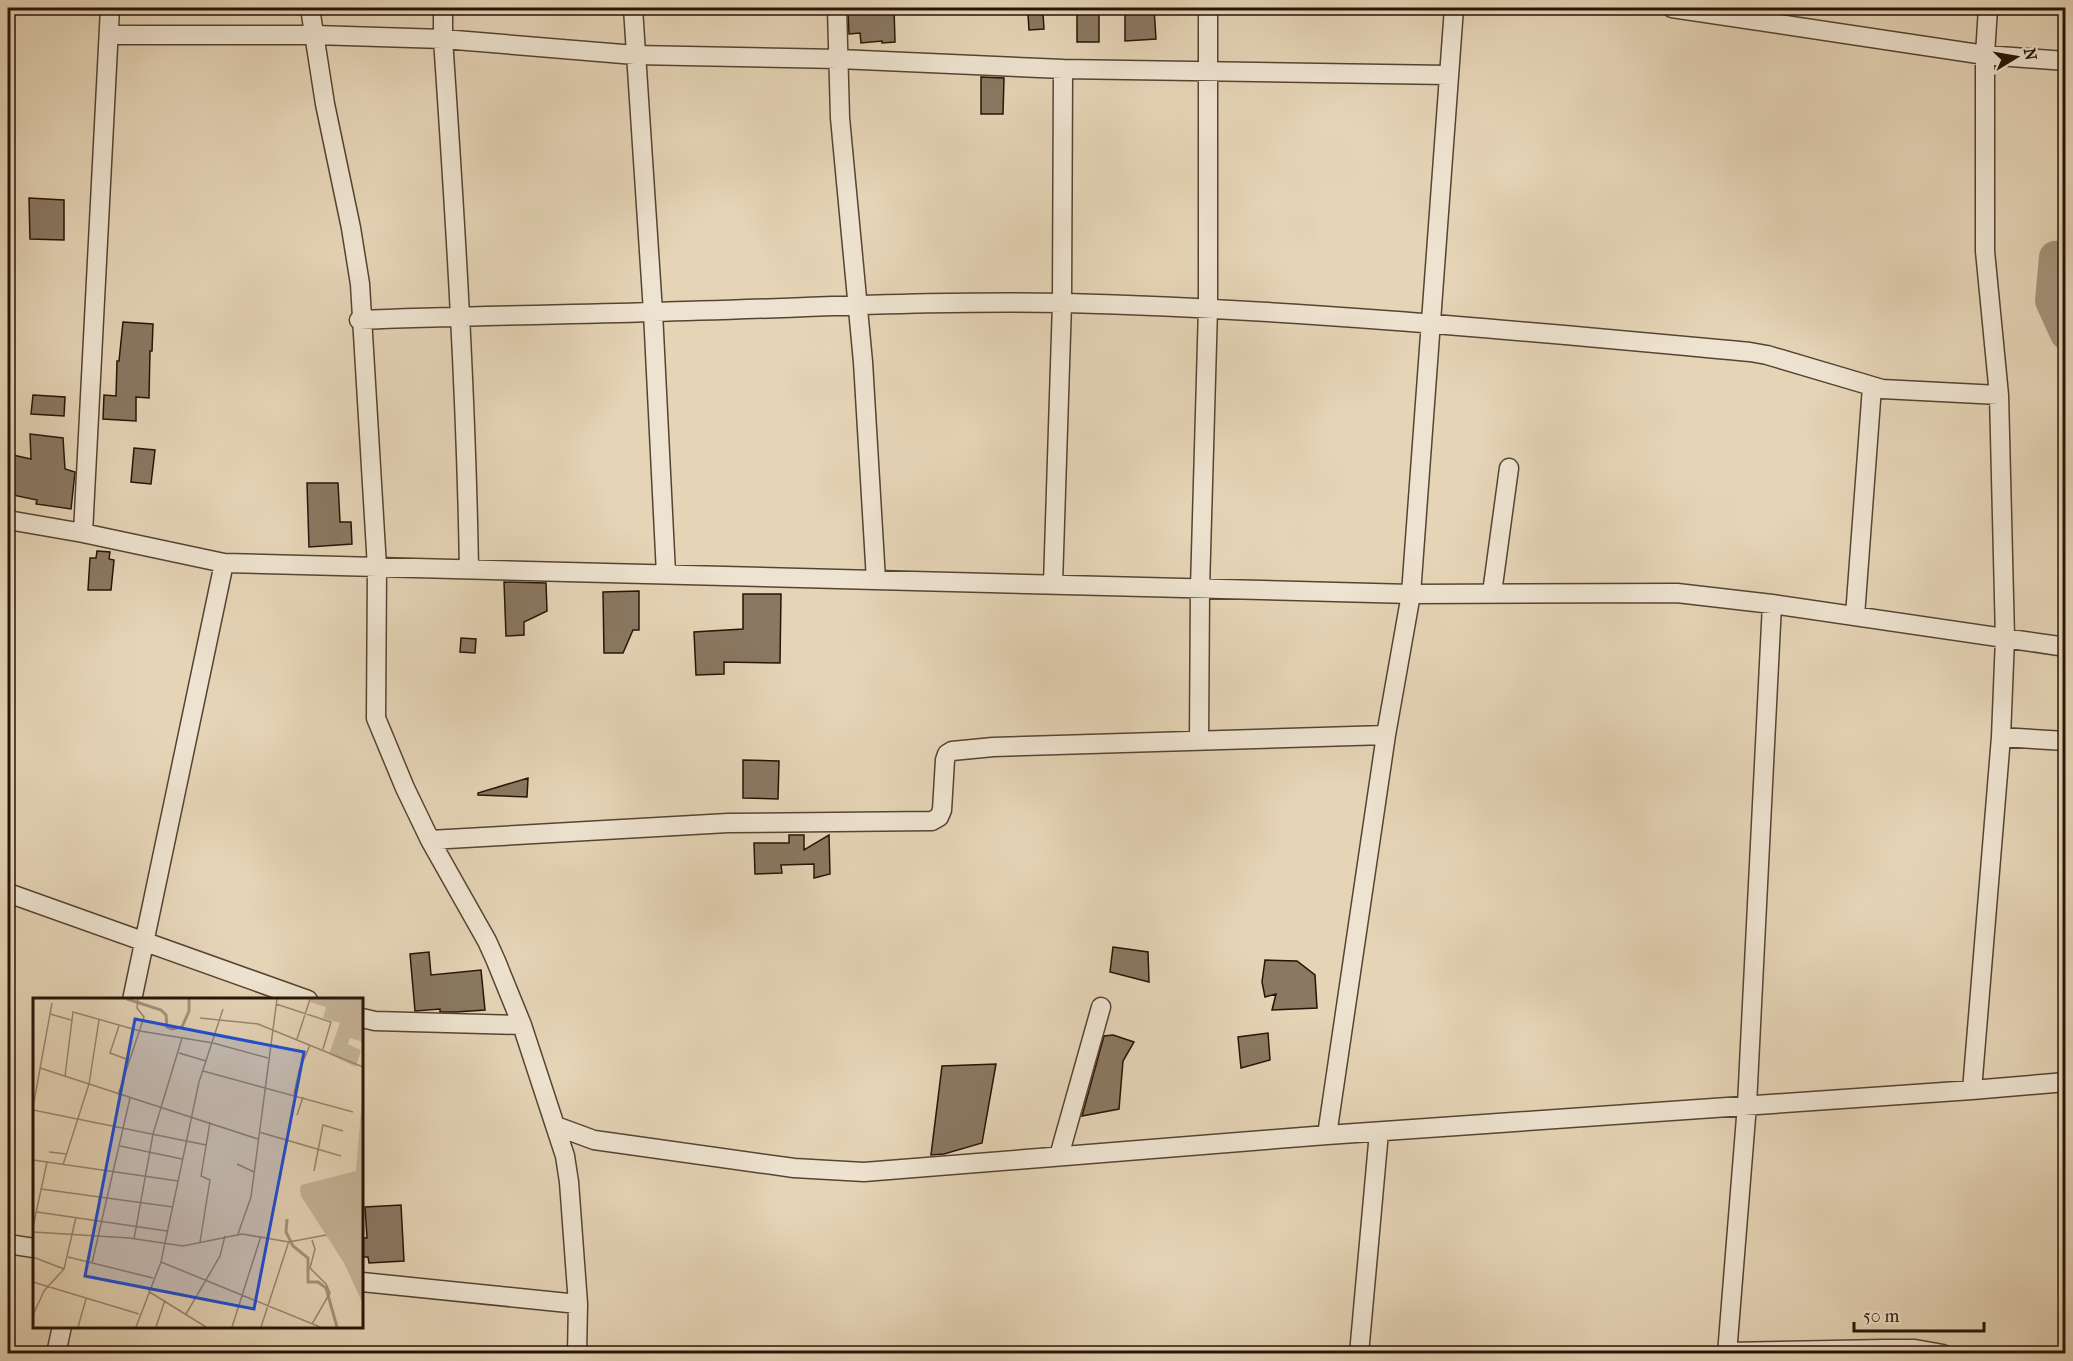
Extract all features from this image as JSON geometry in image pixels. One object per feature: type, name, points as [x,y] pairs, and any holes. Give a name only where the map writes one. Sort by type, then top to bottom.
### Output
[{"type":"street","points":[[83,533],[110,8]]},
{"type":"street","points":[[310,8],[325,104],[351,228],[360,284],[377,567],[376,718],[405,788],[430,840],[487,941],[522,1025],[556,1126],[565,1155],[569,1182],[578,1304],[577,1353]]},
{"type":"street","points":[[443,8],[443,39],[461,315],[469,569]]},
{"type":"street","points":[[633,8],[653,312],[666,574]]},
{"type":"street","points":[[837,8],[840,118],[857,305],[876,580]]},
{"type":"street","points":[[1199,741],[1200,588],[1208,308],[1208,8]]},
{"type":"street","points":[[1327,1135],[1386,735],[1411,594],[1454,8]]},
{"type":"street","points":[[1672,8],[1745,12],[1985,55],[2066,61]]},
{"type":"street","points":[[1972,1090],[2001,737],[2005,638],[1999,395],[1985,251],[1985,55],[1988,8]]},
{"type":"street","points":[[109,36],[315,35],[443,39],[635,55],[838,59],[1063,69],[1448,75]]},
{"type":"street","points":[[1053,584],[1062,303],[1063,69]]},
{"type":"street","points":[[361,320],[461,315],[653,312],[857,305],[1062,303],[1208,308],[1432,322],[1750,352],[1785,360],[1872,387],[1999,395]]},
{"type":"street","points":[[1855,616],[1872,387]]},
{"type":"street","points":[[1492,593],[1509,468]]},
{"type":"street","points":[[8,520],[83,533],[224,563],[1411,594],[1656,592],[1772,604],[2066,647]]},
{"type":"street","points":[[132,998],[224,563]]},
{"type":"street","points":[[1772,604],[1747,1106],[1727,1353],[1885,1349],[1915,1349],[1942,1353]]},
{"type":"street","points":[[430,840],[729,823],[932,821],[939,817],[942,810],[945,760],[947,754],[952,750],[1386,735]]},
{"type":"street","points":[[2001,737],[2066,741]]},
{"type":"street","points":[[8,893],[305,998]]},
{"type":"street","points":[[1059,1156],[1101,1007]]},
{"type":"street","points":[[363,1018],[522,1025]]},
{"type":"street","points":[[556,1126],[594,1140],[806,1168],[864,1172],[1327,1135],[2066,1082]]},
{"type":"street","points":[[1359,1353],[1379,1132]]},
{"type":"street","points":[[8,1244],[33,1248]]},
{"type":"street","points":[[363,1282],[578,1304]]},
{"type":"street","points":[[57,1353],[62,1328]]},
{"type":"building","points":[[894,8],[895,42],[861,43],[860,33],[849,34],[848,11]]},
{"type":"building","points":[[1125,8],[1154,8],[1156,39],[1125,41]]},
{"type":"building","points":[[1077,11],[1099,12],[1099,42],[1077,42]]},
{"type":"building","points":[[1028,14],[1043,14],[1044,29],[1029,30]]},
{"type":"building","points":[[981,77],[1004,78],[1003,114],[981,114]]},
{"type":"building","points":[[29,198],[64,200],[64,240],[30,239]]},
{"type":"building","points":[[123,322],[153,324],[149,398],[136,397],[136,421],[103,419],[104,395],[116,396],[117,361],[119,361]]},
{"type":"building","points":[[33,395],[65,397],[64,416],[31,414]]},
{"type":"building","points":[[30,434],[63,438],[65,469],[75,472],[71,509],[36,504],[37,500],[8,494],[8,454],[31,459]]},
{"type":"building","points":[[134,448],[155,450],[151,484],[131,482]]},
{"type":"building","points":[[307,483],[338,483],[340,522],[351,522],[352,544],[309,547]]},
{"type":"building","points":[[97,551],[110,552],[109,559],[114,560],[111,590],[88,590],[90,558],[96,558]]},
{"type":"building","points":[[504,582],[546,583],[547,611],[524,622],[524,635],[506,636]]},
{"type":"building","points":[[639,591],[639,630],[633,630],[623,653],[604,653],[603,592]]},
{"type":"building","points":[[743,594],[781,594],[780,663],[724,662],[724,674],[696,675],[694,632],[743,629]]},
{"type":"building","points":[[461,638],[476,639],[475,653],[460,652]]},
{"type":"building","points":[[743,760],[779,761],[778,799],[743,798]]},
{"type":"building","points":[[528,778],[527,797],[478,795],[478,793]]},
{"type":"building","points":[[789,835],[804,835],[804,850],[829,835],[830,874],[814,878],[814,864],[781,865],[782,873],[755,874],[754,843],[789,843]]},
{"type":"building","points":[[1113,947],[1148,952],[1149,982],[1110,972]]},
{"type":"building","points":[[429,952],[431,975],[481,970],[485,1010],[415,1011],[410,954]]},
{"type":"building","points":[[1265,960],[1297,961],[1315,975],[1317,1008],[1272,1010],[1276,994],[1265,997],[1262,982]]},
{"type":"building","points":[[1268,1033],[1270,1060],[1241,1068],[1238,1037]]},
{"type":"building","points":[[1113,1035],[1134,1042],[1123,1061],[1119,1109],[1082,1116],[1104,1036]]},
{"type":"building","points":[[996,1064],[982,1143],[944,1154],[931,1155],[942,1066]]},
{"type":"building","points":[[401,1205],[404,1261],[369,1263],[368,1257],[363,1257],[363,1238],[367,1238],[365,1207]]},
{"type":"waterway","points":[[2066,256],[2055,257],[2051,301],[2066,334]]}]
